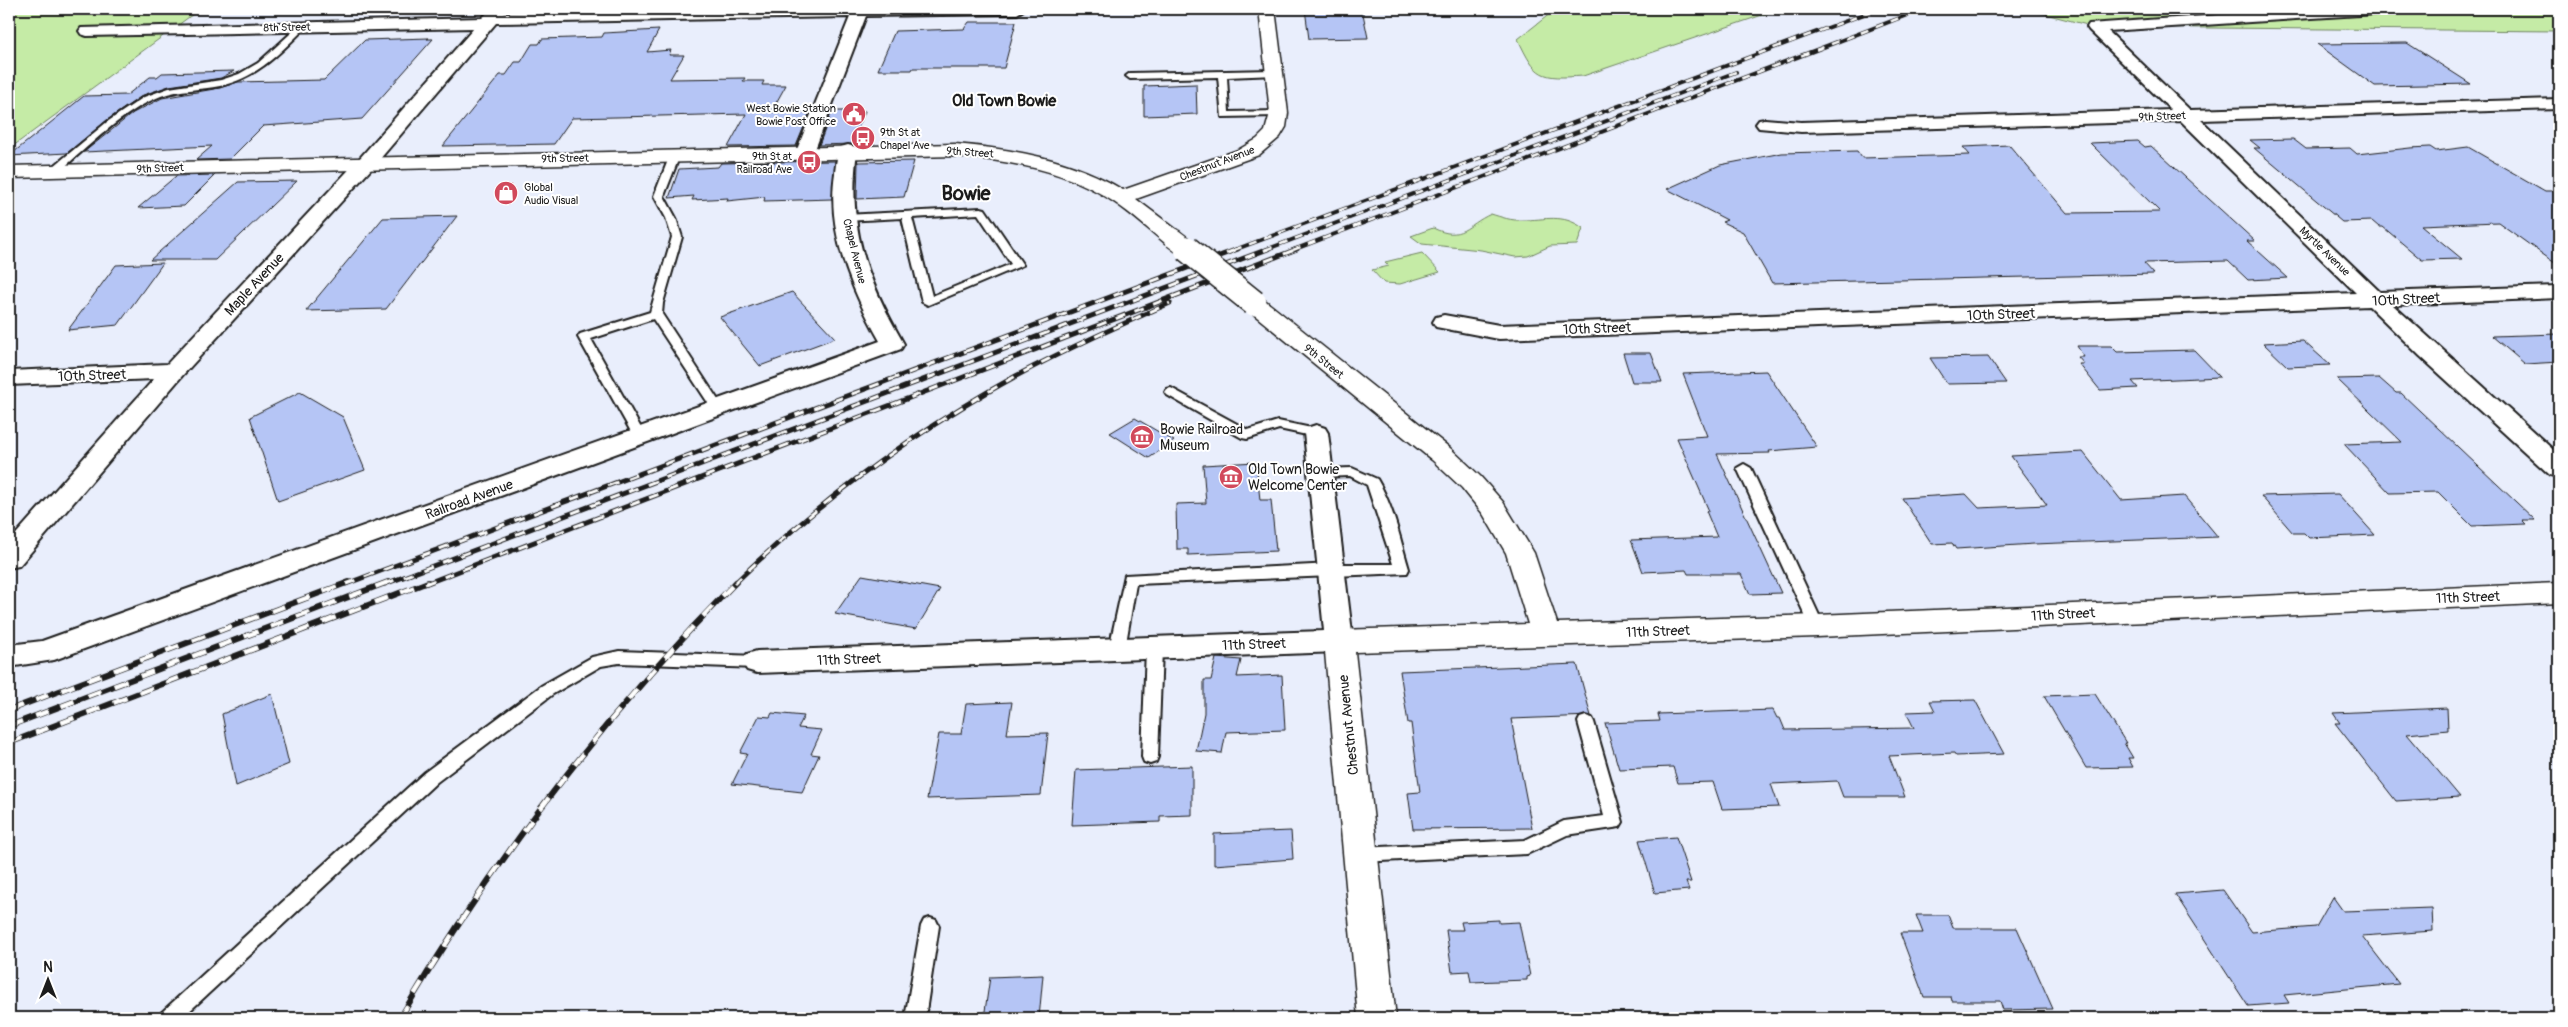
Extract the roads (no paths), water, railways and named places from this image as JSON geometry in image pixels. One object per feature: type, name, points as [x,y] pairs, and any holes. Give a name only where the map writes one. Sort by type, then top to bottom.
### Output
[{"type":"main road","name":"Chestnut Avenue","points":[[1121,197],[1255,149],[1273,136],[1277,128],[1279,113],[1267,9]]},
{"type":"main road","name":"9th Street","points":[[9,172],[848,151],[955,150],[1009,155],[1078,176],[1121,197],[1441,454],[1470,482],[1492,508],[1520,552],[1546,634]]},
{"type":"main road","name":"11th Street","points":[[1340,641],[1818,626],[2559,593]]},
{"type":"main road","name":"Chestnut Avenue","points":[[1340,641],[1360,855],[1378,1018]]},
{"type":"street","name":"8th Street","points":[[87,31],[301,27],[492,16],[1017,9]]},
{"type":"street","name":"Myrtle Avenue","points":[[2376,9],[2095,27],[2428,351],[2559,469]]},
{"type":"street","points":[[805,152],[860,12]]},
{"type":"street","name":"Maple Avenue","points":[[9,559],[174,371],[366,163],[492,16]]},
{"type":"street","name":"9th Street","points":[[1766,124],[1801,127],[2559,104]]},
{"type":"street","name":"Chapel Avenue","points":[[848,151],[843,192],[846,218],[860,277],[874,312],[894,344]]},
{"type":"street","name":"10th Street","points":[[1444,322],[1500,332],[2376,301],[2559,292]]},
{"type":"street","name":"Railroad Avenue","points":[[9,656],[44,652],[894,344]]},
{"type":"street","name":"10th Street","points":[[9,378],[174,371]]},
{"type":"street","name":"Chestnut Avenue","points":[[1316,433],[1340,641]]},
{"type":"street","name":"11th Street","points":[[757,662],[1340,641]]},
{"type":"lane","points":[[54,171],[120,117],[147,99],[187,85],[231,80],[250,73],[301,27]]},
{"type":"lane","points":[[1130,76],[1273,73]]},
{"type":"lane","points":[[1222,74],[1225,114],[1279,113]]},
{"type":"lane","points":[[674,155],[659,196],[671,218],[677,237],[657,303],[656,314],[718,409]]},
{"type":"lane","points":[[846,218],[981,211],[1017,265],[928,302],[906,215]]},
{"type":"lane","points":[[640,437],[584,337],[656,314]]},
{"type":"lane","points":[[1171,392],[1247,435],[1278,425],[1316,433]]},
{"type":"lane","points":[[1744,468],[1818,626]]},
{"type":"lane","points":[[1117,649],[1130,578],[1332,569],[1402,569],[1379,496],[1372,482],[1352,472],[1320,473]]},
{"type":"lane","points":[[1150,757],[1154,648]]},
{"type":"lane","points":[[169,1018],[431,777],[547,690],[597,661],[619,657],[757,662]]},
{"type":"lane","points":[[1360,855],[1527,847],[1564,828],[1614,822],[1586,722]]},
{"type":"lane","points":[[915,1018],[930,926]]},
{"type":"railway","points":[[1234,250],[1878,9]]},
{"type":"railway","points":[[1293,250],[1923,9]]},
{"type":"railway","points":[[1265,250],[1736,72]]},
{"type":"railway","points":[[346,584],[1238,249]]},
{"type":"railway","points":[[385,584],[1268,249]]},
{"type":"railway","points":[[425,584],[1297,249]]},
{"type":"railway","points":[[735,583],[833,497],[868,470],[941,421],[1035,366],[1170,303]]},
{"type":"railway","points":[[9,710],[349,582]]},
{"type":"railway","points":[[9,726],[388,582]]},
{"type":"railway","points":[[9,743],[428,582]]},
{"type":"railway","points":[[400,1018],[474,902],[555,790],[642,683],[735,583]]},
{"type":"place","name":"West Bowie Station Bowie Post Office","points":[[854,114]]},
{"type":"place","name":"9th St at Chapel Ave","points":[[863,138]]},
{"type":"place","name":"9th St at Railroad Ave","points":[[809,162]]},
{"type":"place","name":"Global Audio Visual","points":[[506,193]]},
{"type":"place","name":"Bowie Railroad Museum","points":[[1142,437]]},
{"type":"place","name":"Old Town Bowie Welcome Center","points":[[1231,477]]},
{"type":"district","name":"Old Town Bowie","points":[[1004,100]]},
{"type":"district","name":"Bowie","points":[[966,193]]}]
